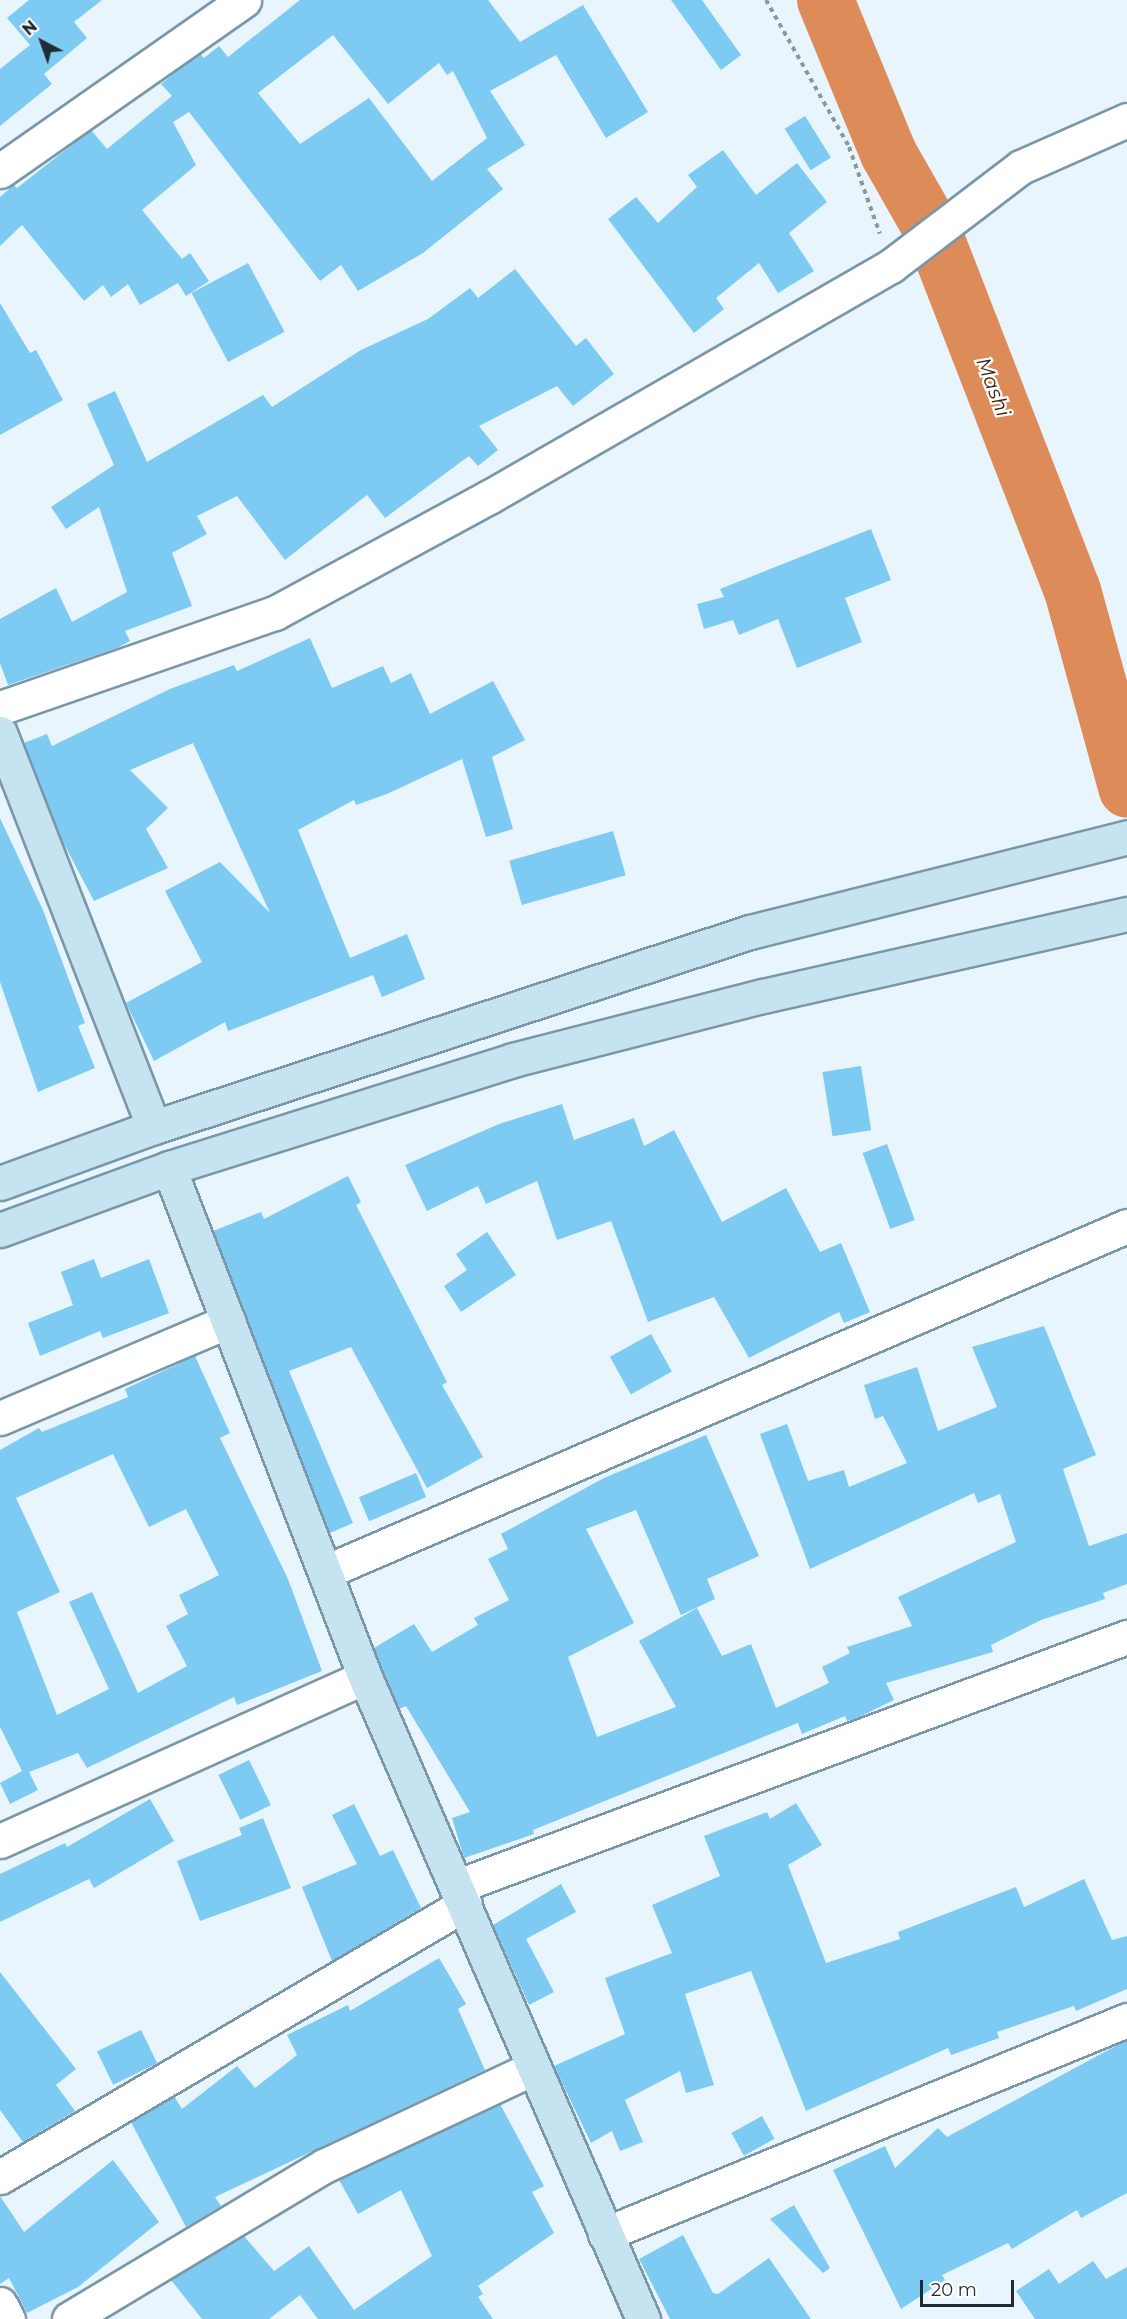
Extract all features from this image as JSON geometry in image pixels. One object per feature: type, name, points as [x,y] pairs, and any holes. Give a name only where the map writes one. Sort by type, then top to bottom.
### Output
[{"type":"main road","points":[[0,733],[153,1127]]},
{"type":"main road","points":[[0,1183],[153,1127],[750,932],[1127,837]]},
{"type":"main road","points":[[0,1230],[169,1168],[513,1060],[763,996],[1127,914]]},
{"type":"main road","points":[[169,1168],[365,1677],[643,2319]]},
{"type":"street","points":[[0,171],[244,0]]},
{"type":"street","points":[[0,708],[275,613],[510,486],[891,266],[1021,167],[1127,120]]},
{"type":"street","points":[[325,1572],[1127,1226]]},
{"type":"street","points":[[0,1418],[228,1321]]},
{"type":"street","points":[[0,2177],[461,1895],[1127,1637]]},
{"type":"street","points":[[0,1841],[365,1677]]},
{"type":"street","points":[[605,2234],[1127,2020]]},
{"type":"street","points":[[69,2319],[324,2166],[533,2068]]},
{"type":"street","points":[[0,2304],[8,2319]]},
{"type":"path","points":[[766,0],[849,147],[891,266]]},
{"type":"building","points":[[29,0],[102,0],[74,22],[87,38],[44,74],[52,84],[0,126],[0,69],[30,45],[7,18]]},
{"type":"building","points":[[300,0],[488,0],[520,42],[583,5],[648,112],[606,138],[556,55],[490,91],[525,145],[487,169],[503,189],[423,253],[358,291],[341,265],[320,281],[189,112],[173,122],[196,165],[142,210],[182,259],[190,253],[209,281],[186,296],[178,283],[140,305],[128,284],[111,297],[103,285],[84,301],[22,225],[0,246],[0,197],[14,185],[17,188],[91,130],[107,149],[172,96],[161,84],[200,54],[204,58],[219,46],[228,57]],"holes":[[[333,35],[388,104],[439,63],[447,75],[453,71],[487,138],[432,181],[369,98],[300,144],[258,93]]]},
{"type":"building","points":[[671,0],[702,0],[741,55],[721,70]]},
{"type":"building","points":[[805,116],[831,158],[811,170],[785,129]]},
{"type":"building","points":[[723,150],[756,195],[797,163],[827,202],[789,233],[814,271],[778,293],[759,263],[716,298],[724,309],[694,333],[608,219],[636,197],[658,223],[697,187],[688,175]]},
{"type":"building","points":[[248,263],[285,332],[228,362],[191,293]]},
{"type":"building","points":[[515,269],[576,346],[586,338],[614,374],[573,406],[557,386],[479,426],[498,450],[478,466],[469,456],[385,518],[367,495],[285,560],[237,496],[197,516],[207,534],[172,553],[192,606],[125,631],[130,641],[117,648],[8,685],[0,663],[0,619],[56,588],[72,622],[127,592],[99,507],[66,529],[51,507],[114,465],[87,404],[115,391],[147,462],[263,395],[272,407],[361,350],[428,319],[470,288],[478,298]]},
{"type":"building","points":[[0,303],[30,353],[36,350],[63,400],[0,435]]},
{"type":"building","points":[[871,529],[891,580],[845,598],[862,642],[797,668],[778,619],[739,635],[733,620],[704,629],[697,604],[724,597],[720,589]]},
{"type":"building","points":[[310,638],[332,688],[383,666],[391,683],[411,673],[430,714],[493,681],[525,740],[492,757],[513,829],[486,837],[462,759],[387,794],[356,805],[354,800],[298,830],[350,958],[407,934],[425,979],[382,997],[373,975],[228,1031],[225,1022],[154,1061],[126,1003],[202,962],[165,891],[220,862],[270,913],[193,743],[130,770],[168,808],[146,829],[168,868],[94,901],[63,842],[24,743],[47,734],[52,746],[170,689],[234,665],[237,671]]},
{"type":"building","points":[[0,818],[43,910],[85,1023],[78,1026],[95,1068],[38,1092],[0,982]]},
{"type":"building","points":[[613,831],[626,875],[522,905],[509,861]]},
{"type":"building","points":[[861,1066],[871,1130],[833,1136],[822,1072]]},
{"type":"building","points":[[562,1104],[574,1140],[634,1118],[644,1146],[674,1130],[722,1222],[786,1188],[820,1252],[841,1243],[870,1312],[844,1323],[839,1312],[749,1358],[714,1297],[648,1322],[611,1221],[557,1240],[537,1181],[486,1204],[478,1186],[427,1211],[405,1165],[499,1124]]},
{"type":"building","points":[[887,1144],[915,1220],[890,1229],[863,1153]]},
{"type":"building","points":[[348,1176],[361,1202],[356,1205],[447,1382],[442,1385],[483,1457],[427,1488],[351,1347],[289,1371],[353,1523],[330,1533],[213,1231],[261,1212],[264,1219]]},
{"type":"building","points":[[487,1232],[516,1275],[461,1312],[444,1286],[467,1270],[456,1254]]},
{"type":"building","points":[[94,1259],[101,1278],[149,1259],[169,1313],[103,1338],[100,1331],[40,1356],[28,1323],[73,1305],[61,1272]]},
{"type":"building","points":[[1044,1326],[1096,1455],[1063,1469],[1089,1546],[1127,1533],[1127,1584],[1103,1593],[1105,1599],[1041,1620],[991,1645],[993,1652],[886,1683],[894,1700],[859,1717],[847,1721],[845,1716],[802,1734],[798,1723],[533,1830],[534,1834],[464,1858],[452,1818],[470,1812],[406,1706],[399,1709],[374,1648],[414,1624],[432,1652],[478,1625],[474,1618],[509,1600],[488,1559],[508,1549],[501,1534],[604,1478],[706,1435],[759,1556],[707,1579],[715,1599],[681,1615],[636,1510],[586,1529],[634,1623],[568,1657],[597,1737],[676,1707],[639,1641],[697,1608],[722,1656],[751,1644],[776,1708],[829,1683],[822,1667],[850,1653],[847,1647],[912,1626],[898,1597],[1016,1542],[1000,1494],[978,1503],[974,1493],[810,1569],[760,1434],[787,1424],[808,1481],[844,1470],[849,1487],[907,1463],[883,1416],[875,1419],[864,1385],[917,1367],[938,1431],[997,1407],[972,1347]]},
{"type":"building","points":[[651,1334],[672,1372],[631,1394],[610,1357]]},
{"type":"building","points":[[195,1356],[230,1433],[220,1438],[288,1579],[322,1671],[237,1705],[234,1697],[87,1768],[78,1753],[29,1772],[38,1790],[10,1804],[0,1783],[22,1771],[0,1727],[0,1450],[39,1428],[42,1432],[128,1397],[125,1389]],"holes":[[[113,1454],[149,1527],[186,1509],[219,1575],[179,1595],[188,1614],[166,1626],[187,1666],[138,1693],[92,1592],[69,1602],[109,1689],[57,1715],[17,1612],[60,1592],[16,1498]]]},
{"type":"building","points":[[416,1473],[426,1497],[369,1521],[359,1497]]},
{"type":"building","points":[[249,1760],[271,1805],[240,1820],[218,1775]]},
{"type":"building","points":[[150,1799],[174,1841],[94,1888],[89,1879],[0,1922],[0,1874],[65,1843],[67,1847]]},
{"type":"building","points":[[796,1803],[822,1845],[788,1865],[826,1963],[900,1939],[898,1932],[1016,1887],[1024,1907],[1084,1879],[1112,1940],[1127,1936],[1127,1989],[1076,2011],[1074,2006],[997,2032],[999,2038],[951,2055],[948,2048],[806,2111],[751,1971],[685,1994],[714,2085],[686,2093],[680,2071],[625,2100],[643,2142],[620,2151],[612,2131],[591,2143],[554,2066],[625,2034],[605,1978],[672,1953],[652,1905],[720,1876],[704,1836],[767,1812],[770,1819]]},
{"type":"building","points":[[354,1804],[380,1856],[393,1850],[421,1908],[332,1961],[302,1887],[357,1864],[332,1815]]},
{"type":"building","points":[[263,1818],[291,1888],[200,1921],[177,1861],[242,1835],[239,1828]]},
{"type":"building","points":[[561,1884],[576,1912],[526,1939],[554,1992],[529,2005],[493,1925]]},
{"type":"building","points":[[439,1958],[466,2004],[458,2009],[485,2070],[215,2197],[221,2206],[186,2227],[131,2122],[174,2096],[182,2109],[237,2066],[255,2088],[297,2055],[287,2035],[348,2005],[350,2011]]},
{"type":"building","points":[[0,1972],[76,2069],[56,2085],[75,2111],[23,2142],[0,2110]]},
{"type":"building","points":[[141,2030],[157,2063],[113,2085],[97,2051]]},
{"type":"building","points":[[1127,2040],[1127,2193],[1081,2218],[1077,2210],[1012,2249],[1008,2243],[942,2275],[945,2280],[901,2309],[833,2170],[885,2146],[895,2168],[938,2128],[947,2137]]},
{"type":"building","points":[[500,2104],[544,2186],[532,2192],[554,2233],[478,2286],[483,2294],[478,2297],[493,2319],[318,2319],[300,2295],[269,2319],[202,2319],[171,2280],[244,2236],[274,2271],[309,2246],[354,2310],[432,2256],[401,2190],[358,2214],[339,2180]]},
{"type":"building","points":[[762,2116],[775,2139],[744,2156],[731,2133]]},
{"type":"building","points":[[113,2160],[159,2222],[78,2287],[27,2313],[9,2278],[0,2284],[0,2196],[24,2232]]},
{"type":"building","points":[[794,2205],[830,2268],[823,2273],[770,2219]]},
{"type":"building","points":[[683,2235],[713,2293],[718,2294],[769,2258],[811,2319],[670,2319],[639,2259]]},
{"type":"building","points":[[1093,2261],[1106,2279],[1127,2267],[1127,2319],[1035,2319],[1016,2291],[1049,2269],[1059,2284]]},
{"type":"waterway","name":"Mashi","points":[[825,0],[888,153],[933,232],[1072,590],[1127,789]]}]
